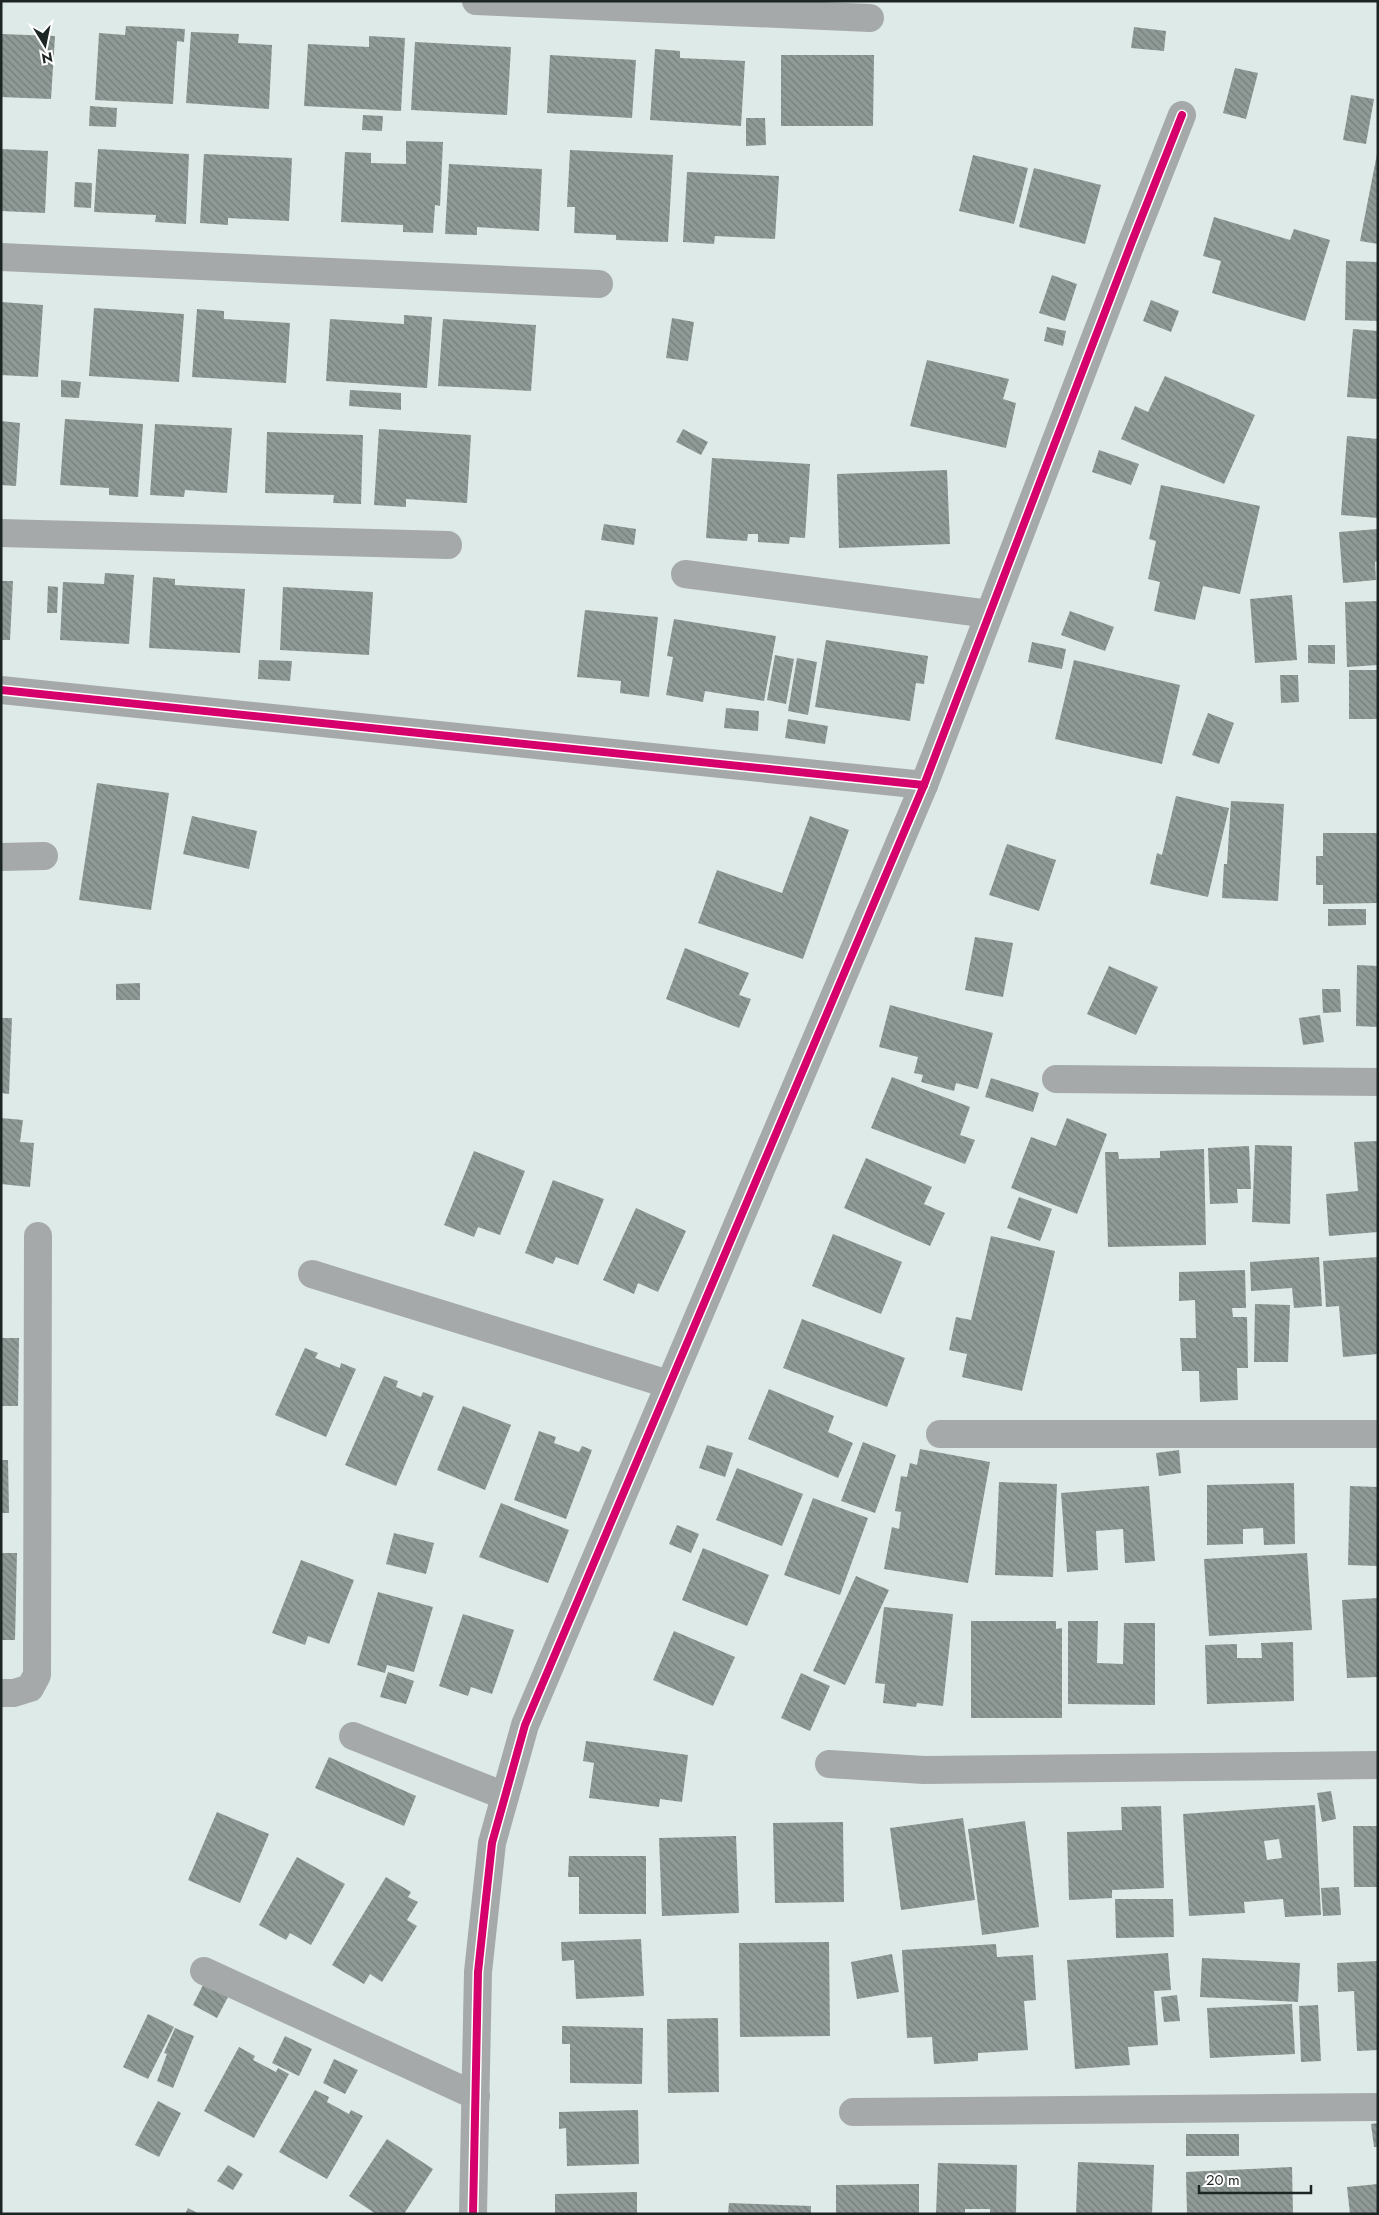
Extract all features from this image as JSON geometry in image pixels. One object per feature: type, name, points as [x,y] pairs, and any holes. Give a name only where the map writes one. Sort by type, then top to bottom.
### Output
[{"type":"street","points":[[476,1],[870,18]]},
{"type":"street","points":[[472,2214],[478,1972],[492,1843],[526,1725],[668,1384],[924,785],[1182,114]]},
{"type":"street","points":[[1,257],[599,284]]},
{"type":"street","points":[[1,533],[448,545]]},
{"type":"street","points":[[685,574],[989,614]]},
{"type":"street","points":[[1,690],[924,785]]},
{"type":"street","points":[[1,858],[44,856]]},
{"type":"street","points":[[1056,1079],[1378,1082]]},
{"type":"street","points":[[1,1693],[14,1693],[30,1688],[37,1675],[38,1236]]},
{"type":"street","points":[[312,1274],[668,1384]]},
{"type":"street","points":[[940,1434],[1378,1434]]},
{"type":"street","points":[[353,1736],[505,1796]]},
{"type":"street","points":[[829,1764],[924,1770],[1378,1764]]},
{"type":"street","points":[[204,1971],[476,2096]]},
{"type":"street","points":[[853,2112],[1378,2107]]},
{"type":"building","points":[[126,26],[185,29],[184,42],[177,41],[173,104],[95,100],[99,33],[125,35]]},
{"type":"building","points":[[1134,27],[1166,31],[1164,51],[1131,48]]},
{"type":"building","points":[[191,32],[239,34],[238,43],[272,45],[269,109],[186,103]]},
{"type":"building","points":[[1,34],[55,36],[51,99],[1,97]]},
{"type":"building","points":[[369,36],[405,38],[401,111],[304,106],[308,44],[369,47]]},
{"type":"building","points":[[415,42],[511,47],[507,115],[411,110]]},
{"type":"building","points":[[655,49],[680,51],[680,58],[745,61],[741,126],[650,120]]},
{"type":"building","points":[[550,55],[636,60],[632,118],[547,113]]},
{"type":"building","points":[[781,55],[874,55],[873,126],[781,126]]},
{"type":"building","points":[[1235,68],[1258,73],[1246,119],[1223,113]]},
{"type":"building","points":[[1351,95],[1374,99],[1366,144],[1343,140]]},
{"type":"building","points":[[90,106],[117,108],[116,127],[89,126]]},
{"type":"building","points":[[363,115],[383,116],[382,131],[362,130]]},
{"type":"building","points":[[746,118],[765,118],[766,145],[746,146]]},
{"type":"building","points":[[406,141],[443,142],[440,206],[435,205],[433,233],[403,232],[403,225],[341,222],[345,152],[371,153],[371,163],[406,164]]},
{"type":"building","points":[[1,149],[48,151],[45,213],[1,211]]},
{"type":"building","points":[[98,149],[189,154],[186,224],[155,222],[156,215],[94,212]]},
{"type":"building","points":[[570,150],[673,155],[668,242],[616,240],[616,235],[574,233],[575,207],[567,207]]},
{"type":"building","points":[[204,154],[292,158],[289,221],[228,218],[228,225],[200,223]]},
{"type":"building","points":[[1378,154],[1378,244],[1360,241]]},
{"type":"building","points":[[973,155],[1028,168],[1014,224],[959,211]]},
{"type":"building","points":[[449,164],[542,169],[539,231],[477,227],[477,235],[445,234]]},
{"type":"building","points":[[1034,168],[1101,185],[1085,244],[1019,227]]},
{"type":"building","points":[[687,172],[779,176],[775,239],[715,236],[714,244],[683,242]]},
{"type":"building","points":[[75,182],[92,183],[91,208],[74,207]]},
{"type":"building","points":[[1214,217],[1290,240],[1294,229],[1330,240],[1305,321],[1212,293],[1221,261],[1203,256]]},
{"type":"building","points":[[1346,261],[1378,262],[1378,321],[1345,320]]},
{"type":"building","points":[[1052,275],[1077,284],[1065,321],[1039,313]]},
{"type":"building","points":[[1151,300],[1179,311],[1171,332],[1143,321]]},
{"type":"building","points":[[1,302],[43,305],[38,377],[1,375]]},
{"type":"building","points":[[94,308],[184,314],[179,382],[89,376]]},
{"type":"building","points":[[197,309],[224,311],[224,319],[290,323],[286,383],[192,377]]},
{"type":"building","points":[[404,315],[432,317],[427,388],[326,381],[330,319],[404,324]]},
{"type":"building","points":[[672,318],[694,322],[688,361],[666,358]]},
{"type":"building","points":[[443,319],[536,325],[531,391],[438,386]]},
{"type":"building","points":[[1047,327],[1066,331],[1063,346],[1044,341]]},
{"type":"building","points":[[1353,329],[1378,331],[1378,399],[1347,397]]},
{"type":"building","points":[[927,360],[1009,379],[1003,399],[1016,403],[1006,448],[910,426]]},
{"type":"building","points":[[1165,376],[1255,415],[1224,484],[1121,439],[1135,406],[1148,412]]},
{"type":"building","points":[[61,380],[81,382],[79,398],[61,397]]},
{"type":"building","points":[[350,390],[401,393],[401,410],[349,406]]},
{"type":"building","points":[[65,419],[143,424],[138,497],[109,495],[109,488],[60,485]]},
{"type":"building","points":[[1,421],[20,423],[16,486],[1,485]]},
{"type":"building","points":[[155,424],[232,428],[227,493],[185,490],[184,497],[150,495]]},
{"type":"building","points":[[379,429],[471,435],[467,503],[406,499],[406,507],[374,505]]},
{"type":"building","points":[[683,429],[708,442],[701,455],[676,442]]},
{"type":"building","points":[[267,432],[363,435],[361,504],[333,503],[334,495],[265,493]]},
{"type":"building","points":[[1347,436],[1378,439],[1378,518],[1341,515]]},
{"type":"building","points":[[1099,450],[1139,464],[1131,485],[1092,472]]},
{"type":"building","points":[[712,458],[810,464],[805,538],[790,537],[789,544],[758,542],[758,534],[748,534],[747,541],[706,538]]},
{"type":"building","points":[[947,470],[950,544],[839,548],[837,474]]},
{"type":"building","points":[[1161,485],[1260,506],[1240,594],[1203,586],[1195,620],[1154,611],[1160,582],[1148,579],[1156,541],[1149,539]]},
{"type":"building","points":[[604,524],[636,529],[634,545],[601,540]]},
{"type":"building","points":[[1378,529],[1378,561],[1375,562],[1376,580],[1343,583],[1339,532]]},
{"type":"building","points":[[105,573],[134,575],[129,644],[60,640],[63,582],[104,584]]},
{"type":"building","points":[[153,577],[175,579],[175,585],[245,589],[240,653],[149,648]]},
{"type":"building","points":[[1,581],[13,581],[10,640],[1,640]]},
{"type":"building","points":[[48,586],[58,587],[57,613],[47,613]]},
{"type":"building","points":[[283,587],[373,592],[369,655],[280,650]]},
{"type":"building","points":[[1292,595],[1297,660],[1255,663],[1250,599]]},
{"type":"building","points":[[1378,601],[1378,665],[1347,667],[1345,602]]},
{"type":"building","points":[[585,610],[658,617],[649,697],[620,693],[621,681],[577,677]]},
{"type":"building","points":[[1070,611],[1114,627],[1105,651],[1061,635]]},
{"type":"building","points":[[674,619],[776,636],[764,701],[705,691],[703,702],[666,695],[673,657],[667,656]]},
{"type":"building","points":[[826,640],[928,656],[924,684],[916,683],[910,721],[815,707]]},
{"type":"building","points":[[1032,642],[1066,649],[1062,669],[1028,662]]},
{"type":"building","points":[[1308,645],[1335,645],[1335,664],[1308,663]]},
{"type":"building","points":[[775,655],[794,659],[786,704],[767,700]]},
{"type":"building","points":[[797,658],[817,662],[808,715],[788,711]]},
{"type":"building","points":[[259,660],[292,661],[290,681],[258,679]]},
{"type":"building","points":[[1074,660],[1180,685],[1162,764],[1055,739]]},
{"type":"building","points":[[1349,670],[1378,670],[1378,719],[1349,719]]},
{"type":"building","points":[[1280,675],[1298,675],[1299,702],[1281,703]]},
{"type":"building","points":[[726,708],[759,711],[758,731],[724,728]]},
{"type":"building","points":[[1208,713],[1234,723],[1219,764],[1192,755]]},
{"type":"building","points":[[788,719],[828,726],[825,744],[785,738]]},
{"type":"building","points":[[97,783],[169,793],[151,910],[79,900]]},
{"type":"building","points":[[1176,796],[1229,808],[1208,897],[1150,884],[1157,853],[1162,855]]},
{"type":"building","points":[[1231,801],[1284,804],[1278,901],[1222,898],[1224,864],[1227,864]]},
{"type":"building","points":[[192,816],[257,831],[249,869],[183,854]]},
{"type":"building","points":[[810,816],[849,830],[803,959],[698,923],[717,870],[782,893]]},
{"type":"building","points":[[1323,833],[1378,833],[1378,903],[1323,904],[1323,885],[1316,885],[1316,856],[1323,856]]},
{"type":"building","points":[[1007,844],[1056,860],[1039,911],[989,895]]},
{"type":"building","points":[[1328,909],[1366,909],[1366,925],[1328,926]]},
{"type":"building","points":[[975,937],[1013,943],[1003,997],[965,990]]},
{"type":"building","points":[[685,948],[749,973],[739,995],[751,999],[739,1028],[666,999]]},
{"type":"building","points":[[1357,965],[1378,966],[1378,1027],[1356,1026]]},
{"type":"building","points":[[1109,966],[1158,987],[1136,1035],[1087,1014]]},
{"type":"building","points":[[140,983],[140,1000],[116,1000],[116,984]]},
{"type":"building","points":[[1322,989],[1340,989],[1341,1012],[1323,1013]]},
{"type":"building","points":[[890,1005],[993,1033],[978,1089],[956,1083],[954,1091],[921,1082],[923,1075],[914,1073],[918,1057],[879,1047]]},
{"type":"building","points":[[1320,1015],[1324,1042],[1303,1045],[1299,1018]]},
{"type":"building","points":[[1,1018],[12,1018],[9,1094],[1,1093]]},
{"type":"building","points":[[892,1077],[970,1107],[960,1135],[975,1140],[965,1164],[871,1128]]},
{"type":"building","points":[[991,1078],[1039,1093],[1033,1112],[985,1097]]},
{"type":"building","points":[[1,1118],[23,1120],[20,1142],[34,1143],[30,1187],[1,1184]]},
{"type":"building","points":[[1067,1118],[1107,1134],[1077,1214],[1011,1188],[1031,1137],[1056,1146]]},
{"type":"building","points":[[1378,1141],[1378,1232],[1329,1236],[1326,1194],[1358,1191],[1354,1142]]},
{"type":"building","points":[[1255,1145],[1292,1146],[1290,1224],[1252,1222]]},
{"type":"building","points":[[1249,1146],[1251,1189],[1237,1189],[1238,1203],[1210,1204],[1208,1148]]},
{"type":"building","points":[[1204,1149],[1206,1245],[1108,1247],[1105,1152],[1118,1152],[1119,1159],[1160,1158],[1160,1151]]},
{"type":"building","points":[[474,1151],[525,1171],[500,1235],[478,1227],[474,1237],[444,1225]]},
{"type":"building","points":[[866,1158],[932,1187],[924,1204],[945,1213],[930,1246],[844,1208]]},
{"type":"building","points":[[553,1180],[604,1199],[578,1265],[556,1257],[553,1264],[525,1253]]},
{"type":"building","points":[[1019,1197],[1052,1209],[1040,1241],[1007,1228]]},
{"type":"building","points":[[636,1208],[686,1231],[658,1292],[638,1283],[634,1294],[603,1280]]},
{"type":"building","points":[[833,1234],[902,1262],[881,1314],[812,1286]]},
{"type":"building","points":[[991,1236],[1055,1251],[1022,1391],[962,1377],[967,1354],[949,1350],[956,1317],[971,1320]]},
{"type":"building","points":[[1319,1257],[1322,1306],[1294,1308],[1292,1288],[1251,1291],[1250,1262]]},
{"type":"building","points":[[1378,1257],[1378,1354],[1343,1357],[1339,1306],[1326,1307],[1323,1261]]},
{"type":"building","points":[[1245,1270],[1246,1308],[1232,1308],[1233,1317],[1247,1317],[1248,1368],[1237,1368],[1238,1400],[1200,1402],[1199,1371],[1182,1371],[1180,1338],[1196,1338],[1195,1300],[1179,1301],[1179,1272]]},
{"type":"building","points":[[1255,1304],[1290,1305],[1288,1362],[1254,1362]]},
{"type":"building","points":[[802,1319],[905,1358],[887,1407],[783,1368]]},
{"type":"building","points":[[1,1338],[19,1338],[18,1406],[1,1406]]},
{"type":"building","points":[[305,1348],[318,1353],[315,1358],[340,1368],[341,1363],[356,1369],[326,1437],[275,1415]]},
{"type":"building","points":[[384,1376],[398,1381],[396,1387],[421,1397],[423,1392],[434,1396],[396,1486],[345,1465]]},
{"type":"building","points":[[769,1389],[834,1416],[828,1432],[853,1443],[838,1478],[748,1439]]},
{"type":"building","points":[[463,1406],[511,1425],[485,1490],[437,1470]]},
{"type":"building","points":[[539,1431],[556,1437],[554,1443],[579,1452],[582,1446],[592,1450],[566,1519],[514,1500]]},
{"type":"building","points":[[863,1442],[896,1455],[875,1513],[841,1501]]},
{"type":"building","points":[[707,1445],[733,1453],[725,1477],[699,1468]]},
{"type":"building","points":[[920,1449],[990,1462],[968,1583],[884,1569],[892,1527],[899,1529],[901,1512],[895,1511],[901,1476],[907,1477],[910,1463],[917,1465]]},
{"type":"building","points":[[1179,1450],[1181,1473],[1159,1476],[1156,1453]]},
{"type":"building","points":[[1,1460],[8,1460],[9,1513],[1,1513]]},
{"type":"building","points":[[737,1468],[803,1494],[782,1546],[716,1520]]},
{"type":"building","points":[[999,1482],[1057,1484],[1053,1577],[995,1575]]},
{"type":"building","points":[[1294,1483],[1295,1544],[1264,1545],[1263,1528],[1243,1529],[1243,1544],[1207,1545],[1207,1485]]},
{"type":"building","points":[[1149,1486],[1155,1561],[1125,1563],[1123,1529],[1096,1531],[1098,1570],[1067,1572],[1061,1493]]},
{"type":"building","points":[[1350,1486],[1378,1487],[1378,1566],[1348,1565]]},
{"type":"building","points":[[813,1498],[868,1518],[840,1595],[784,1575]]},
{"type":"building","points":[[501,1503],[569,1530],[548,1583],[479,1557]]},
{"type":"building","points":[[677,1525],[699,1534],[691,1553],[669,1544]]},
{"type":"building","points":[[394,1533],[434,1543],[426,1574],[386,1564]]},
{"type":"building","points":[[703,1548],[769,1575],[747,1626],[682,1600]]},
{"type":"building","points":[[1,1553],[17,1553],[15,1640],[1,1640]]},
{"type":"building","points":[[1307,1553],[1312,1630],[1209,1636],[1204,1559]]},
{"type":"building","points":[[301,1560],[354,1580],[329,1644],[308,1636],[305,1645],[272,1633]]},
{"type":"building","points":[[856,1576],[889,1590],[845,1685],[813,1671]]},
{"type":"building","points":[[378,1592],[433,1607],[414,1672],[387,1665],[385,1673],[357,1665]]},
{"type":"building","points":[[1378,1598],[1378,1677],[1347,1678],[1342,1600]]},
{"type":"building","points":[[884,1607],[953,1614],[943,1706],[917,1703],[916,1707],[883,1703],[885,1684],[875,1683]]},
{"type":"building","points":[[463,1614],[514,1630],[492,1694],[471,1687],[468,1696],[439,1686]]},
{"type":"building","points":[[971,1621],[1056,1621],[1056,1629],[1062,1628],[1062,1718],[971,1718]]},
{"type":"building","points":[[1068,1621],[1098,1621],[1097,1663],[1123,1664],[1124,1623],[1155,1623],[1155,1705],[1068,1704]]},
{"type":"building","points":[[674,1631],[735,1657],[713,1706],[653,1680]]},
{"type":"building","points":[[1293,1642],[1294,1701],[1207,1704],[1205,1645],[1237,1644],[1237,1658],[1262,1658],[1261,1643]]},
{"type":"building","points":[[388,1672],[414,1681],[406,1704],[380,1697]]},
{"type":"building","points":[[801,1673],[830,1686],[810,1731],[781,1718]]},
{"type":"building","points":[[586,1741],[688,1755],[682,1802],[660,1799],[659,1807],[589,1798],[594,1763],[583,1761]]},
{"type":"building","points":[[329,1757],[416,1796],[404,1826],[315,1788]]},
{"type":"building","points":[[1331,1791],[1336,1819],[1322,1822],[1317,1793]]},
{"type":"building","points":[[1315,1805],[1321,1915],[1285,1917],[1283,1899],[1244,1902],[1245,1913],[1189,1916],[1183,1814]],"holes":[[[1279,1839],[1282,1858],[1267,1860],[1264,1841]]]},
{"type":"building","points":[[1161,1806],[1164,1888],[1112,1890],[1112,1898],[1069,1900],[1067,1832],[1122,1830],[1121,1807]]},
{"type":"building","points":[[217,1812],[269,1834],[240,1903],[188,1880]]},
{"type":"building","points":[[963,1818],[975,1900],[901,1910],[890,1828]]},
{"type":"building","points":[[1025,1821],[1039,1927],[982,1935],[968,1829]]},
{"type":"building","points":[[843,1822],[844,1902],[775,1903],[773,1823]]},
{"type":"building","points":[[1353,1826],[1378,1826],[1378,1887],[1354,1887]]},
{"type":"building","points":[[736,1836],[739,1913],[662,1916],[659,1838]]},
{"type":"building","points":[[569,1856],[646,1856],[646,1914],[579,1914],[579,1877],[568,1877]]},
{"type":"building","points":[[297,1857],[345,1884],[311,1945],[290,1933],[286,1940],[259,1925]]},
{"type":"building","points":[[386,1877],[411,1892],[408,1897],[418,1902],[407,1920],[417,1926],[382,1982],[370,1974],[364,1984],[332,1965]]},
{"type":"building","points":[[1339,1887],[1341,1915],[1323,1916],[1321,1888]]},
{"type":"building","points":[[1115,1899],[1173,1899],[1174,1937],[1116,1938]]},
{"type":"building","points":[[641,1939],[644,1996],[576,1999],[574,1960],[562,1961],[561,1942]]},
{"type":"building","points":[[829,1942],[830,2036],[740,2037],[739,1943]]},
{"type":"building","points":[[996,1944],[997,1957],[1033,1955],[1036,2000],[1024,2001],[1028,2050],[978,2053],[978,2061],[934,2064],[932,2037],[907,2038],[902,1950]]},
{"type":"building","points":[[1168,1953],[1171,1990],[1154,1991],[1158,2045],[1128,2047],[1130,2065],[1075,2069],[1067,1960]]},
{"type":"building","points":[[892,1954],[899,1992],[857,1999],[851,1962]]},
{"type":"building","points":[[1202,1958],[1300,1963],[1298,2002],[1200,1997]]},
{"type":"building","points":[[1378,1961],[1378,2050],[1357,2051],[1354,1991],[1338,1992],[1337,1963]]},
{"type":"building","points":[[203,1985],[228,1997],[217,2018],[193,2005]]},
{"type":"building","points":[[1177,1995],[1180,2021],[1164,2022],[1161,1997]]},
{"type":"building","points":[[1292,2004],[1295,2054],[1210,2058],[1207,2008]]},
{"type":"building","points":[[1318,2005],[1321,2061],[1301,2062],[1299,2006]]},
{"type":"building","points":[[148,2014],[174,2027],[148,2079],[123,2067]]},
{"type":"building","points":[[718,2018],[719,2092],[668,2093],[667,2019]]},
{"type":"building","points":[[562,2026],[643,2028],[642,2084],[570,2083],[570,2044],[562,2044]]},
{"type":"building","points":[[175,2028],[194,2036],[173,2088],[157,2081],[167,2054],[164,2053]]},
{"type":"building","points":[[285,2036],[312,2049],[299,2076],[272,2063]]},
{"type":"building","points":[[239,2047],[255,2056],[253,2060],[276,2072],[278,2068],[289,2074],[254,2138],[204,2111]]},
{"type":"building","points":[[334,2059],[358,2070],[345,2094],[323,2083]]},
{"type":"building","points":[[315,2090],[329,2097],[327,2102],[349,2114],[351,2110],[363,2116],[327,2179],[279,2152]]},
{"type":"building","points":[[158,2101],[181,2113],[159,2157],[135,2145]]},
{"type":"building","points":[[638,2110],[639,2164],[567,2166],[566,2128],[559,2129],[559,2112]]},
{"type":"building","points":[[1378,2123],[1378,2147],[1374,2147],[1371,2124]]},
{"type":"building","points":[[1186,2134],[1239,2134],[1239,2156],[1186,2156]]},
{"type":"building","points":[[387,2139],[433,2169],[404,2214],[376,2214],[349,2196]]},
{"type":"building","points":[[1078,2162],[1154,2165],[1152,2214],[1076,2214]]},
{"type":"building","points":[[938,2163],[1017,2165],[1016,2214],[990,2214],[990,2209],[965,2209],[965,2214],[936,2214]]},
{"type":"building","points":[[228,2165],[243,2174],[233,2190],[217,2181]]},
{"type":"building","points":[[1292,2167],[1293,2214],[1187,2214],[1186,2172]]},
{"type":"building","points":[[919,2184],[919,2214],[836,2214],[836,2185]]},
{"type":"building","points":[[1378,2184],[1378,2214],[1350,2214],[1347,2187]]},
{"type":"building","points":[[637,2192],[637,2214],[555,2214],[555,2194]]},
{"type":"building","points":[[729,2203],[811,2206],[811,2214],[728,2214]]},
{"type":"building","points":[[188,2208],[199,2214],[185,2214]]},
{"type":"cycle path","points":[[473,2214],[478,1972],[492,1843],[525,1725],[924,785],[1182,115]]},
{"type":"cycle path","points":[[1,690],[924,785]]}]
